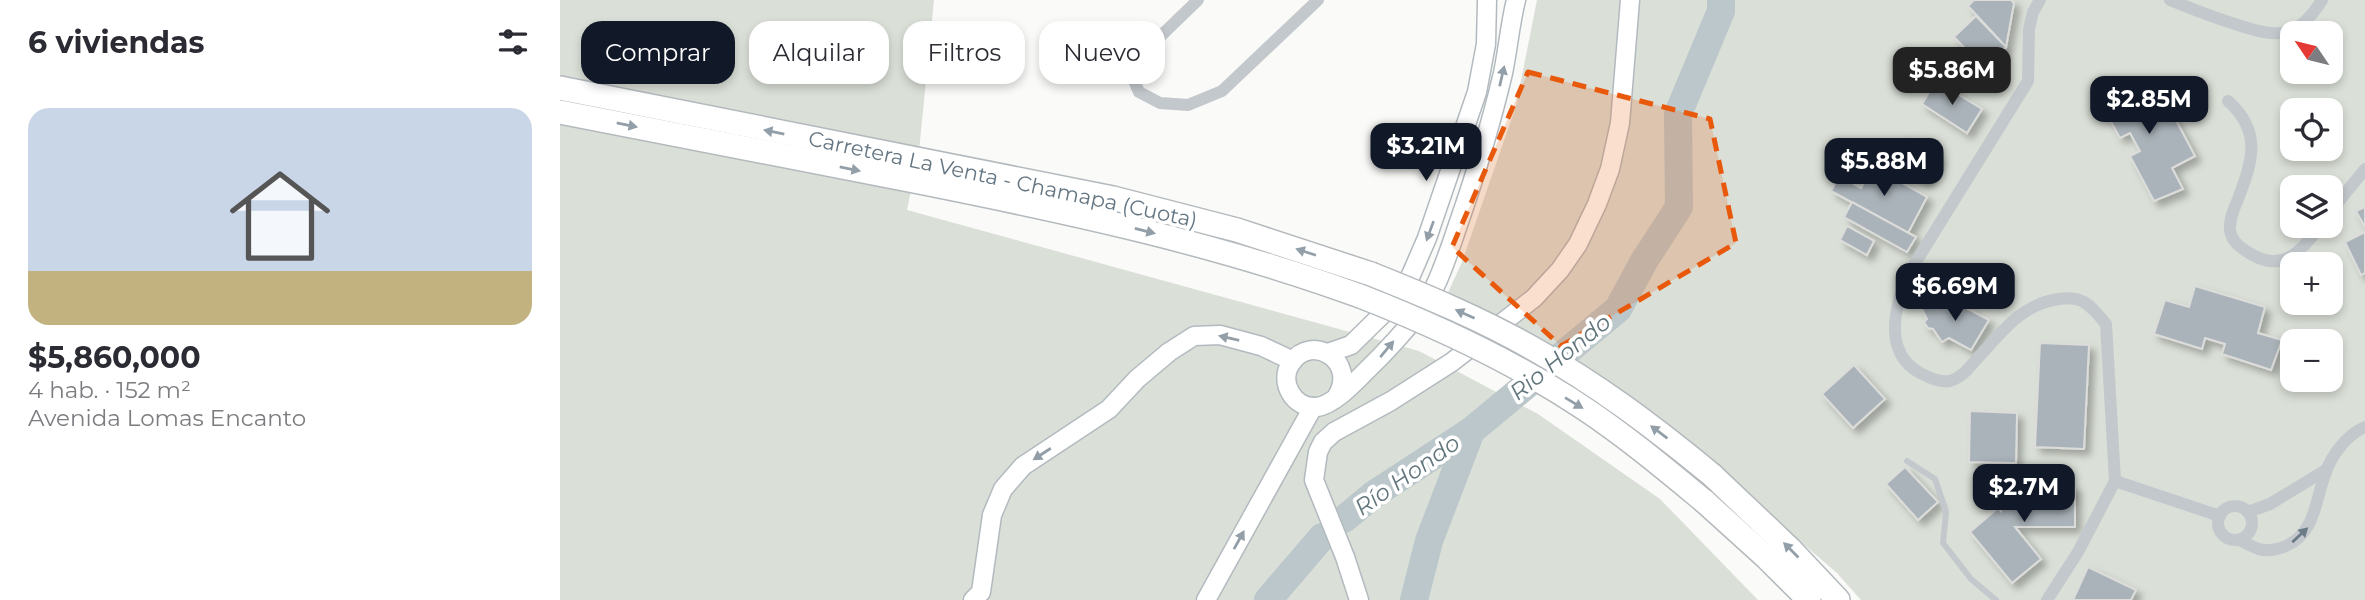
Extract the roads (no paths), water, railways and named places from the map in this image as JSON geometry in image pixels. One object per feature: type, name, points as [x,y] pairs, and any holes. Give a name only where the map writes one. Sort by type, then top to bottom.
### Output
[{"type":"highway","name":"Carretera La Venta - Chamapa (Cuota)","points":[[560,88],[1113,198],[1237,230],[1371,274],[1446,305],[1534,349],[1626,407],[1712,475],[1838,600]]},
{"type":"highway","name":"Carretera La Venta - Chamapa (Cuota)","points":[[560,112],[1105,221],[1292,271],[1404,313],[1499,359],[1585,409],[1704,501],[1809,600]]},
{"type":"main road","points":[[1487,0],[1486,44],[1477,92],[1427,238],[1411,275],[1397,300],[1350,345],[1328,353],[1309,351],[1293,360],[1287,373],[1290,393],[1300,403],[1313,407],[1326,404],[1348,388],[1378,360],[1427,300],[1451,246],[1482,152],[1503,71],[1516,0]]},
{"type":"main road","points":[[1359,600],[1314,480],[1318,452],[1323,442],[1334,432],[1391,401],[1452,362],[1534,298],[1560,270],[1578,244],[1610,169],[1620,123],[1630,0]]},
{"type":"main road","points":[[973,600],[981,592],[992,515],[1003,489],[1023,466],[1109,409],[1137,379],[1169,352],[1194,336],[1220,335],[1261,346],[1293,360]]},
{"type":"main road","points":[[1328,353],[1336,360],[1343,375],[1337,396]]},
{"type":"main road","points":[[1206,600],[1313,407]]},
{"type":"street","points":[[1198,0],[1138,58],[1132,76],[1139,92],[1160,103],[1188,105],[1222,91],[1318,0]]},
{"type":"street","points":[[2040,0],[2033,12],[2029,29],[2028,80],[1909,273],[1899,295],[1894,335],[1901,356],[1913,369],[1930,378],[1950,381],[1964,373],[2018,315],[2042,302],[2070,296],[2090,304],[2106,324],[2115,481],[2078,552],[2047,600]]},
{"type":"street","points":[[2170,0],[2267,34],[2279,34],[2298,27],[2312,15],[2322,0]]},
{"type":"street","points":[[2228,101],[2239,111],[2253,146],[2231,217],[2230,231],[2233,239],[2239,247],[2258,258],[2280,261],[2292,257],[2311,238]]},
{"type":"street","points":[[2343,196],[2365,169]]},
{"type":"street","points":[[2240,540],[2247,536],[2252,528],[2252,519],[2241,507],[2233,506],[2220,516],[2218,526],[2222,534],[2230,540],[2240,540],[2256,549],[2272,552],[2297,541],[2309,527],[2326,470],[2345,442],[2365,426]]},
{"type":"street","points":[[2248,512],[2270,504],[2326,470]]},
{"type":"street","points":[[2115,481],[2220,516]]},
{"type":"lane","points":[[1907,461],[1935,479],[1946,512],[1943,543],[1971,579],[1996,600]]},
{"type":"waterway","name":"Rio Hondo","points":[[1344,519],[1373,495],[1471,431],[1618,309],[1644,261],[1679,207],[1678,114],[1721,11],[1721,0]]},
{"type":"waterway","points":[[1414,600],[1429,541],[1471,431]]},
{"type":"waterway","name":"Río Hondo","points":[[1268,600],[1322,537]]}]
